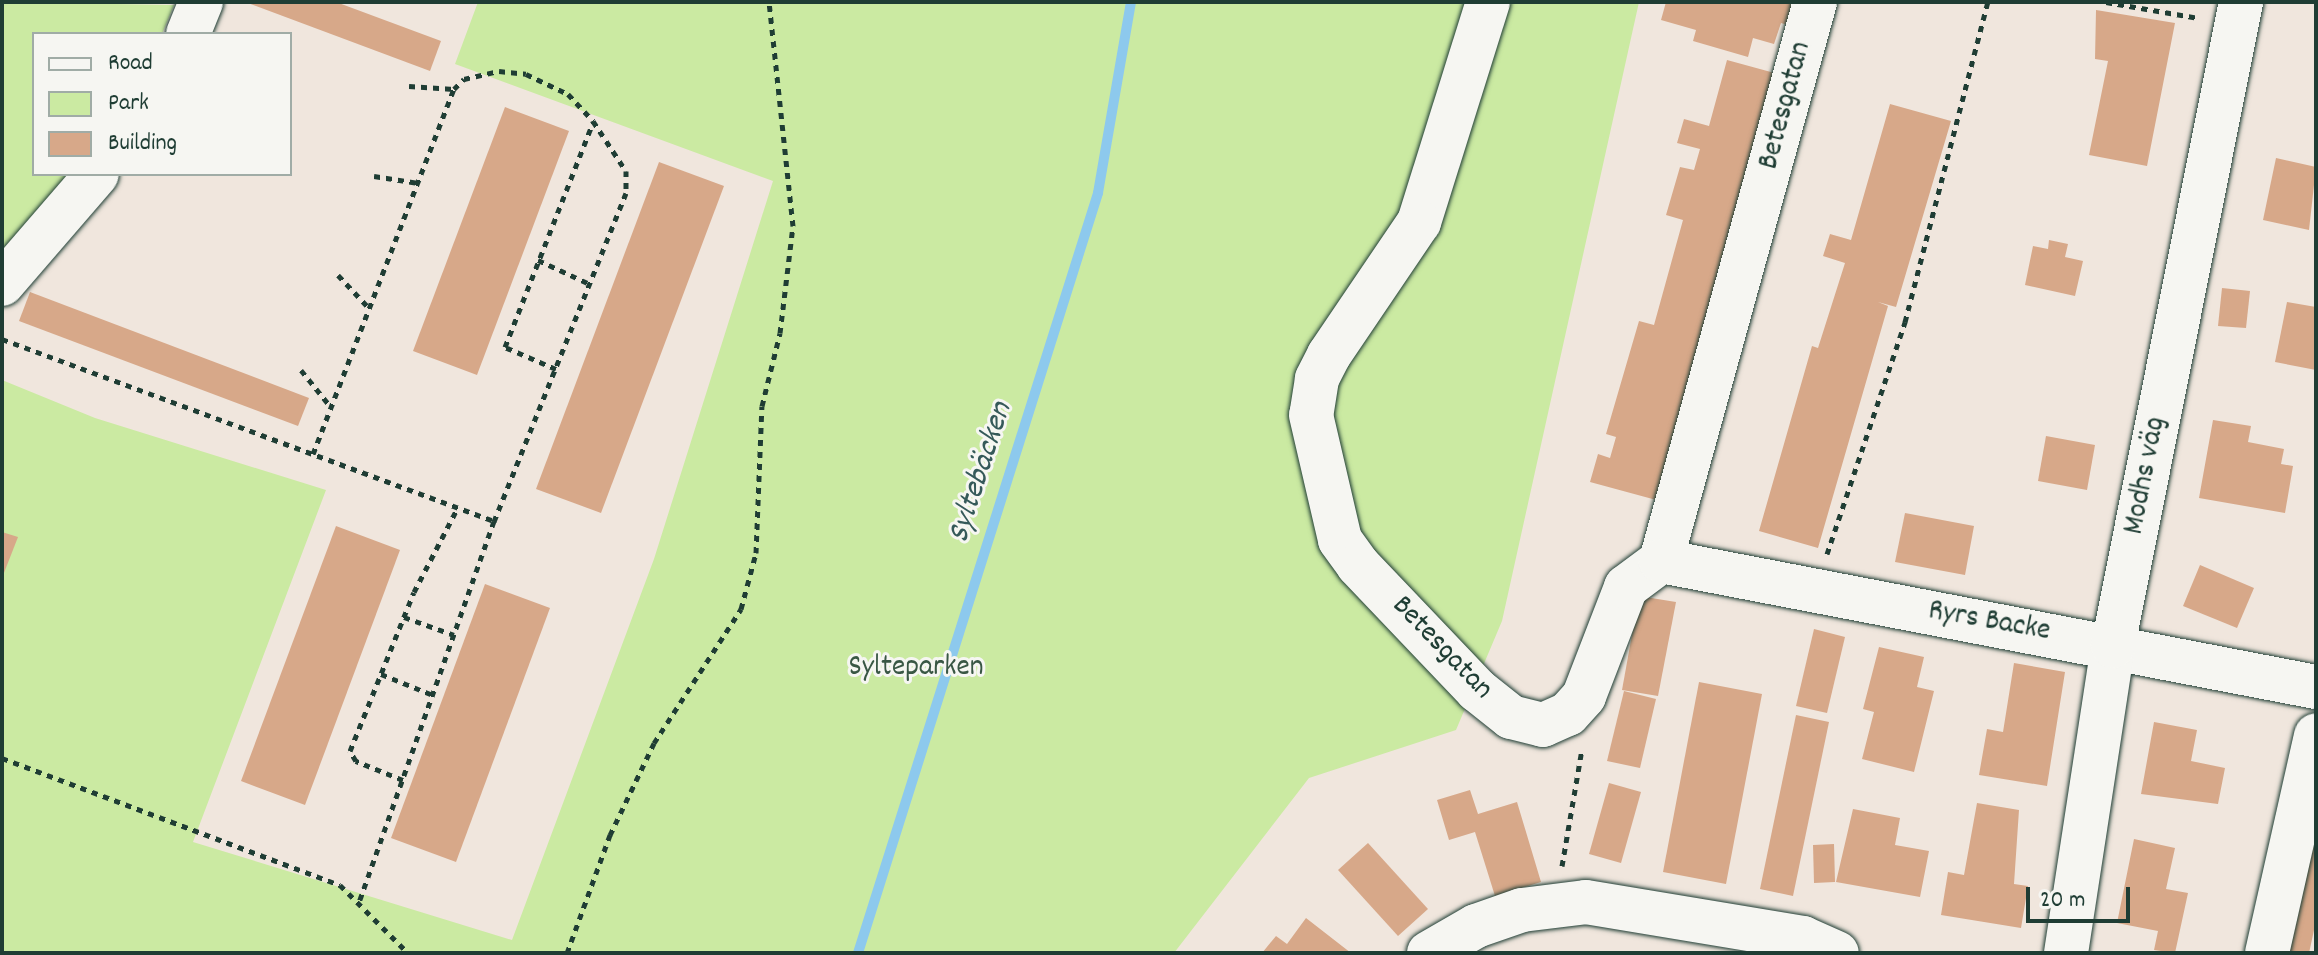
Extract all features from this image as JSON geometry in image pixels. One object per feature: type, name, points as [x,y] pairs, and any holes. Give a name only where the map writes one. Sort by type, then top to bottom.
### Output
[{"type":"street","points":[[189,32],[201,2]]},
{"type":"street","name":"Betesgatan","points":[[1488,2],[1419,222],[1329,355],[1317,379],[1311,415],[1340,540],[1358,565],[1511,717],[1543,725],[1575,708]]},
{"type":"street","name":"Betesgatan","points":[[1661,561],[1815,2]]},
{"type":"street","name":"Modhs väg","points":[[2066,953],[2113,646],[2239,14]]},
{"type":"street","points":[[2,284],[95,176]]},
{"type":"street","points":[[1575,708],[1594,680],[1626,587],[1661,561]]},
{"type":"street","name":"Ryrs Backe","points":[[1661,561],[2316,687]]},
{"type":"street","points":[[2267,953],[2316,735]]},
{"type":"street","points":[[1429,953],[1476,926],[1557,903],[1667,911],[1803,938],[1837,953]]},
{"type":"path","points":[[567,953],[610,835],[654,743],[741,609],[756,553],[762,406],[780,333],[793,226],[769,2]]},
{"type":"path","points":[[1815,591],[1905,322],[1988,2]]},
{"type":"path","points":[[2106,2],[2239,14]]},
{"type":"path","points":[[313,454],[454,89],[464,79],[499,71],[526,74],[568,94],[593,121],[626,171],[626,193],[494,521],[359,903]]},
{"type":"path","points":[[409,86],[454,89]]},
{"type":"path","points":[[556,369],[505,347],[593,121]]},
{"type":"path","points":[[374,176],[418,183]]},
{"type":"path","points":[[538,260],[590,284]]},
{"type":"path","points":[[338,275],[369,308]]},
{"type":"path","points":[[2,339],[494,521]]},
{"type":"path","points":[[301,370],[331,407]]},
{"type":"path","points":[[403,780],[356,761],[350,751],[404,617],[458,507]]},
{"type":"path","points":[[404,617],[454,635]]},
{"type":"path","points":[[381,674],[433,695]]},
{"type":"path","points":[[1557,903],[1583,741],[1575,708]]},
{"type":"path","points":[[2,758],[340,885],[408,953]]},
{"type":"path","points":[[1903,953],[1927,953]]},
{"type":"green space","points":[[2,2],[174,5],[163,32],[32,32],[32,176],[68,176],[2,254]]},
{"type":"green space","name":"Sylteparken","points":[[478,2],[1639,2],[1502,621],[1456,730],[1309,778],[1174,953],[2,953],[2,380],[95,418],[326,490],[193,842],[512,940],[654,559],[773,181],[455,64]]},
{"type":"building","points":[[245,2],[336,2],[441,41],[430,71]]},
{"type":"building","points":[[1666,2],[1808,2],[1801,29],[1781,23],[1774,44],[1753,38],[1748,57],[1693,41],[1696,30],[1661,20]]},
{"type":"building","points":[[2096,10],[2175,23],[2147,166],[2089,155],[2108,61],[2095,59]]},
{"type":"building","points":[[1727,60],[1789,77],[1671,504],[1590,482],[1598,454],[1610,458],[1616,437],[1606,434],[1639,321],[1654,325],[1683,220],[1666,215],[1680,167],[1694,170],[1700,149],[1677,143],[1684,119],[1709,126]]},
{"type":"building","points":[[1890,104],[1951,121],[1896,307],[1878,302],[1888,306],[1818,548],[1759,531],[1812,346],[1818,348],[1845,263],[1823,256],[1830,234],[1851,240]]},
{"type":"building","points":[[505,107],[569,131],[477,375],[413,351]]},
{"type":"building","points":[[2276,158],[2316,167],[2309,230],[2263,220]]},
{"type":"building","points":[[659,162],[724,186],[601,513],[536,489]]},
{"type":"building","points":[[2049,240],[2068,244],[2065,257],[2083,261],[2075,296],[2025,285],[2033,246],[2048,249]]},
{"type":"building","points":[[2222,288],[2250,291],[2246,328],[2218,326]]},
{"type":"building","points":[[30,292],[309,398],[298,426],[19,321]]},
{"type":"building","points":[[2287,302],[2316,307],[2316,370],[2275,362]]},
{"type":"building","points":[[2213,420],[2251,426],[2248,442],[2284,449],[2281,464],[2293,466],[2285,513],[2199,498]]},
{"type":"building","points":[[2046,436],[2095,445],[2087,490],[2038,481]]},
{"type":"building","points":[[1905,513],[1974,526],[1965,575],[1895,562]]},
{"type":"building","points":[[336,526],[400,550],[305,805],[241,781]]},
{"type":"building","points":[[2,532],[18,537],[2,578]]},
{"type":"building","points":[[2200,565],[2254,588],[2237,628],[2183,606]]},
{"type":"building","points":[[485,584],[550,608],[456,862],[391,838]]},
{"type":"building","points":[[1639,596],[1676,602],[1658,696],[1622,690]]},
{"type":"building","points":[[1814,629],[1845,637],[1827,713],[1796,706]]},
{"type":"building","points":[[1879,647],[1924,657],[1917,687],[1934,691],[1914,772],[1862,759],[1874,712],[1863,709]]},
{"type":"building","points":[[2014,663],[2065,672],[2047,786],[1979,775],[1987,729],[2003,732]]},
{"type":"building","points":[[1699,682],[1762,694],[1726,884],[1663,872]]},
{"type":"building","points":[[1624,691],[1656,699],[1640,768],[1607,761]]},
{"type":"building","points":[[1796,715],[1829,722],[1793,896],[1760,889]]},
{"type":"building","points":[[2154,722],[2197,730],[2191,761],[2225,768],[2218,804],[2141,794]]},
{"type":"building","points":[[2316,760],[2316,921],[2309,953],[2271,953]]},
{"type":"building","points":[[1609,783],[1641,792],[1621,863],[1589,854]]},
{"type":"building","points":[[1470,790],[1478,814],[1517,802],[1541,882],[1495,896],[1475,832],[1449,840],[1437,800]]},
{"type":"building","points":[[1977,803],[2019,810],[2014,884],[2028,886],[2021,928],[1941,915],[1948,872],[1964,875]]},
{"type":"building","points":[[1853,809],[1900,818],[1895,845],[1929,851],[1920,897],[1836,882]]},
{"type":"building","points":[[2134,839],[2175,848],[2166,889],[2188,893],[2175,953],[2154,950],[2158,931],[2117,923]]},
{"type":"building","points":[[1368,843],[1428,909],[1398,936],[1338,870]]},
{"type":"building","points":[[1834,844],[1835,882],[1814,883],[1813,845]]},
{"type":"building","points":[[1306,918],[1351,953],[1262,953],[1276,936],[1287,944]]},
{"type":"waterway","name":"Syltebäcken","points":[[858,953],[1098,193],[1131,2]]}]
